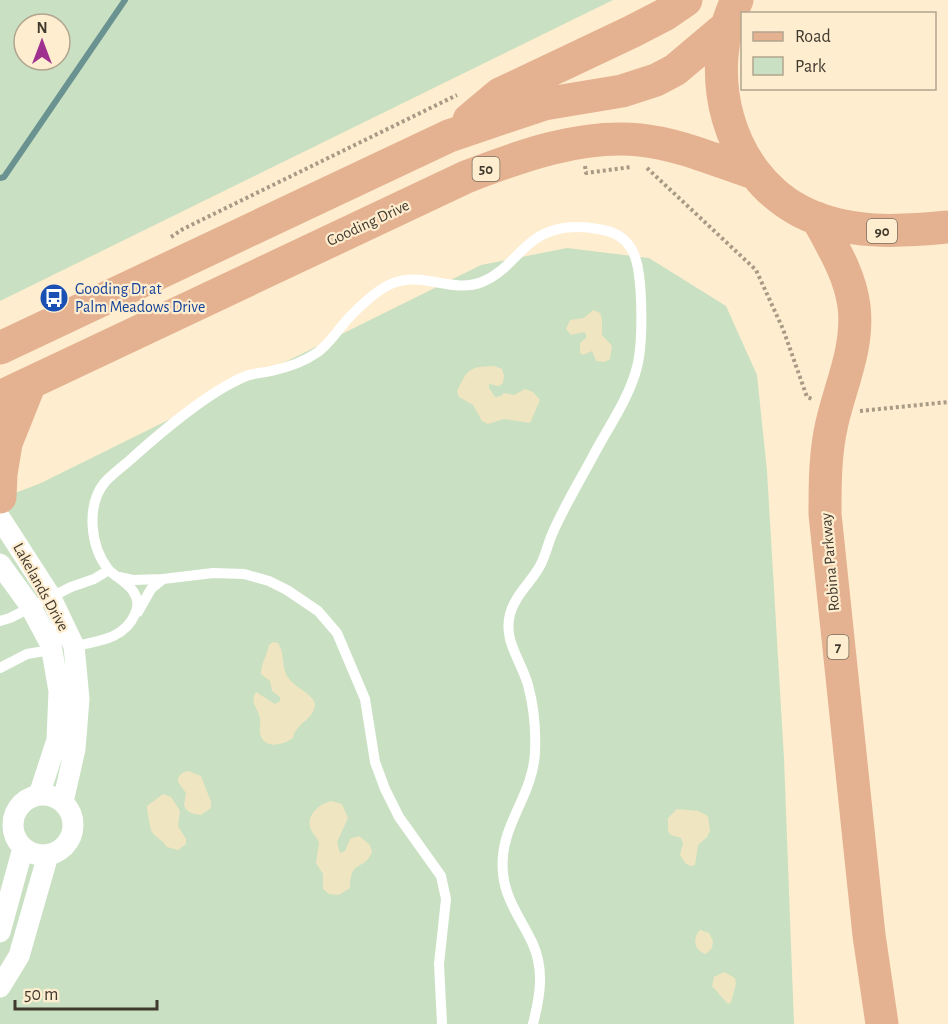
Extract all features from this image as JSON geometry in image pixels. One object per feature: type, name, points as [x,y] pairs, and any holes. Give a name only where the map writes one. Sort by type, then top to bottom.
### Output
[{"type":"main road","points":[[449,136],[500,94],[631,32],[664,15],[686,0]]},
{"type":"main road","points":[[0,348],[449,136],[544,104],[622,91],[656,80],[675,70],[731,14]]},
{"type":"main road","name":"90","points":[[731,14],[721,53],[720,75],[723,97],[735,137],[754,173],[785,201],[800,211],[840,225],[877,230],[948,227]]},
{"type":"main road","name":"Gooding Drive","points":[[0,397],[466,177],[530,154],[592,141],[640,140],[685,150],[754,173]]},
{"type":"main road","name":"Robina Parkway","points":[[817,218],[842,266],[854,307],[855,327],[850,361],[829,437],[825,514],[867,913],[882,1024]]},
{"type":"main road","points":[[0,497],[1,466],[6,443],[30,383]]},
{"type":"street","name":"Lakelands Drive","points":[[0,518],[50,598],[74,646],[79,699],[75,749],[63,802]]},
{"type":"street","name":"Lakelands Drive","points":[[0,564],[31,608],[51,650],[59,691],[57,740],[39,795]]},
{"type":"street","points":[[39,795],[56,798],[63,802],[73,819],[73,829],[65,846],[48,855],[34,854],[23,848],[14,834],[14,816],[23,802],[39,795]]},
{"type":"street","points":[[0,932],[23,848]]},
{"type":"street","points":[[0,987],[19,956],[48,855]]},
{"type":"lane","points":[[133,621],[139,606],[135,593],[105,565],[92,532],[95,504],[103,484],[149,442],[211,396],[248,375],[278,370],[320,351],[346,321],[390,284],[406,279],[453,287],[469,286],[485,281],[501,271],[531,242],[550,231],[581,226],[607,230],[621,237],[633,251],[638,267],[640,346],[637,368],[618,410],[554,530],[539,568],[516,598],[510,612],[507,630],[512,649],[527,682],[535,728],[532,776],[505,839],[502,858],[503,879],[510,903],[533,943],[538,961],[541,982],[533,1024]]},
{"type":"lane","points":[[0,621],[31,608],[70,587],[111,572],[133,580],[187,575],[244,574],[269,581],[318,611],[337,633],[365,699],[375,762],[385,789],[399,817],[441,876],[446,899],[439,964],[442,1024]]},
{"type":"lane","points":[[2,665],[27,654],[74,646],[121,633],[133,621],[151,589],[163,579]]},
{"type":"path","points":[[166,241],[183,229],[458,94]]},
{"type":"path","points":[[584,159],[586,173],[636,166]]},
{"type":"path","points":[[645,166],[756,270],[783,329],[807,398]]},
{"type":"path","points":[[853,411],[948,402]]},
{"type":"green space","points":[[0,0],[613,0],[0,301]]},
{"type":"green space","points":[[567,248],[649,258],[726,306],[757,375],[767,471],[784,758],[794,1024],[0,1024],[0,499],[41,483],[481,265]]},
{"type":"sand","points":[[593,310],[600,313],[602,335],[612,346],[610,359],[605,362],[596,361],[592,351],[583,355],[580,353],[580,343],[586,338],[584,332],[571,335],[566,329],[570,320],[584,318]]},
{"type":"sand","points":[[494,366],[502,369],[504,376],[503,383],[499,386],[489,384],[495,397],[504,393],[514,395],[525,389],[533,392],[540,400],[530,423],[504,419],[488,424],[482,421],[473,405],[459,397],[457,391],[467,373],[475,368]]},
{"type":"sand","points":[[273,642],[278,643],[280,647],[287,676],[315,703],[312,713],[298,728],[293,738],[275,745],[262,739],[260,719],[254,703],[256,692],[275,704],[280,701],[280,697],[272,691],[270,681],[261,674],[269,645]]},
{"type":"sand","points":[[188,771],[201,776],[211,802],[211,808],[201,815],[191,813],[184,806],[186,793],[178,780],[180,775]]},
{"type":"sand","points":[[163,794],[171,797],[180,811],[178,826],[186,839],[186,844],[178,850],[167,847],[150,827],[147,806]]},
{"type":"sand","points":[[331,801],[342,804],[348,818],[337,842],[340,853],[345,851],[350,839],[359,836],[370,845],[372,852],[369,858],[352,873],[350,888],[339,895],[329,894],[323,889],[323,874],[316,863],[319,842],[310,825],[314,811]]},
{"type":"sand","points":[[677,809],[698,811],[708,816],[710,831],[698,845],[695,865],[686,864],[680,855],[683,843],[681,838],[671,835],[668,831],[668,818]]},
{"type":"sand","points":[[700,930],[709,933],[713,941],[712,948],[706,954],[699,950],[695,940]]},
{"type":"sand","points":[[724,972],[735,978],[736,984],[731,1002],[728,1004],[712,986],[714,977]]},
{"type":"waterway","points":[[0,178],[4,177],[125,0]]},
{"type":"place","name":"Gooding Dr at Palm Meadows Drive","points":[[54,298]]}]
